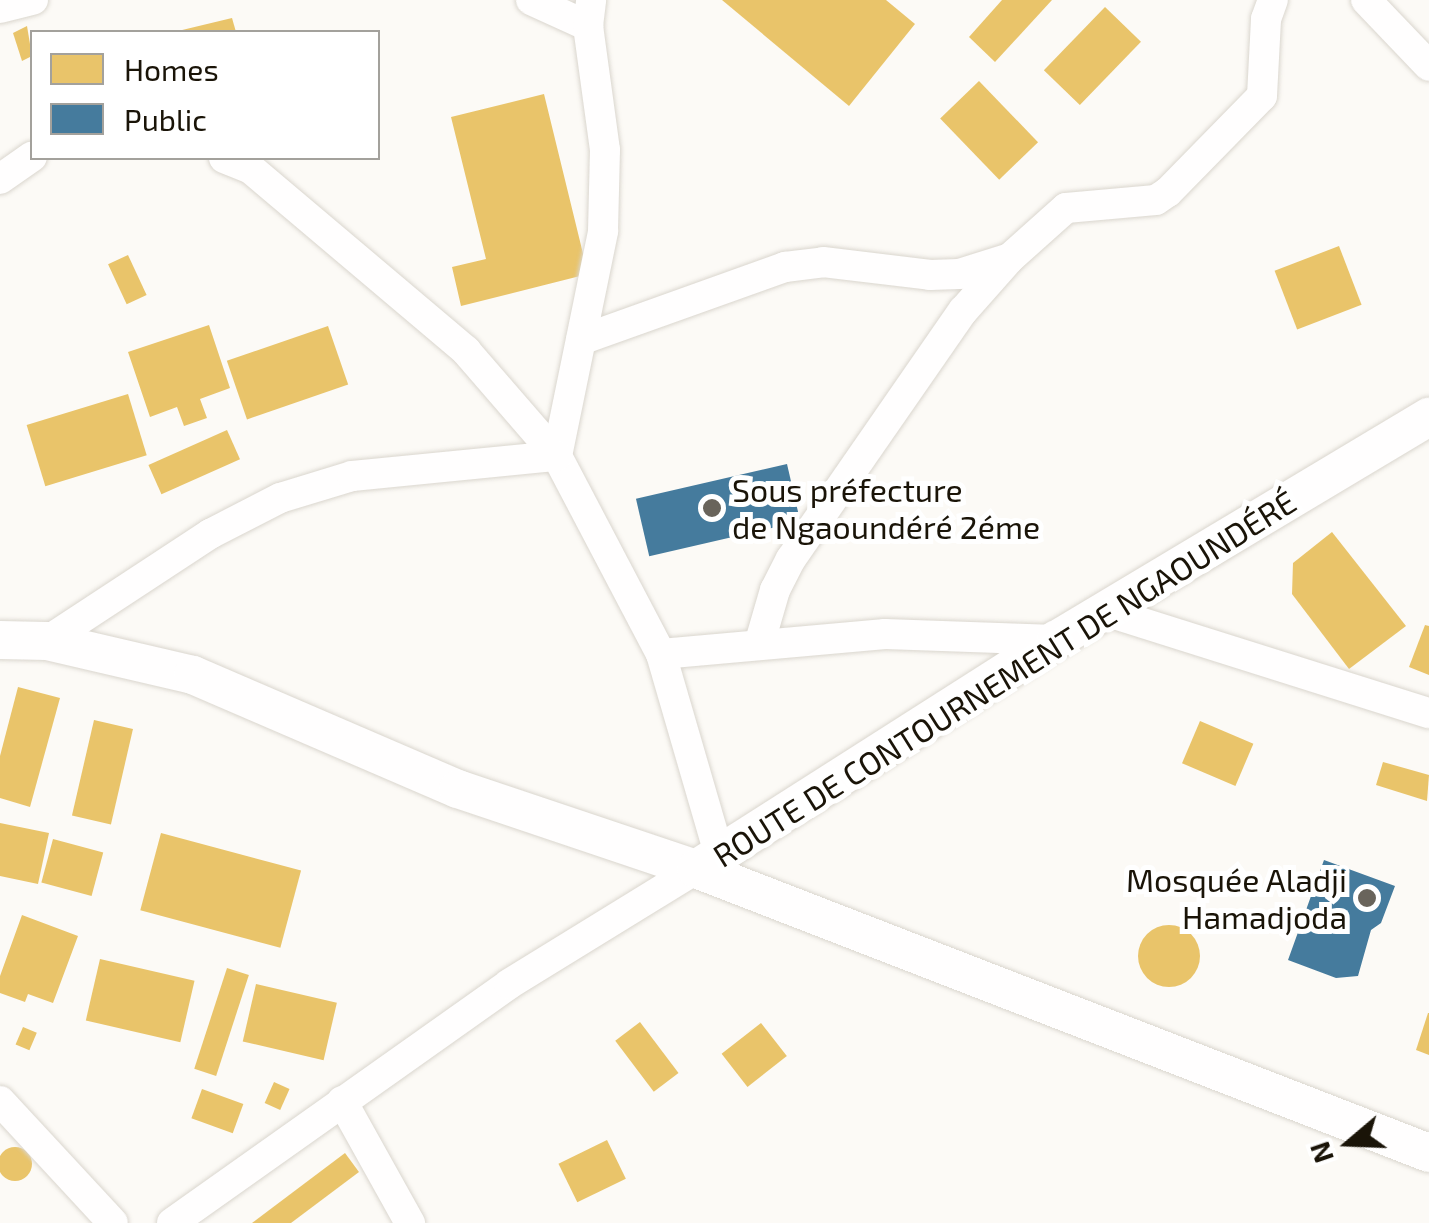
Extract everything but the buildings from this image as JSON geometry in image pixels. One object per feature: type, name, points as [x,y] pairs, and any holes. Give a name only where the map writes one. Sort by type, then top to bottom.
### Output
[{"type":"street","points":[[0,8],[33,0]]},
{"type":"street","points":[[531,0],[590,13],[605,150],[604,215],[557,456]]},
{"type":"street","points":[[758,645],[775,590],[791,560],[962,311],[1010,258],[1066,208],[1156,200],[1262,96],[1266,18],[1273,0]]},
{"type":"street","points":[[1366,0],[1423,47]]},
{"type":"street","points":[[0,179],[30,158]]},
{"type":"street","points":[[229,160],[251,169],[466,351],[557,456],[661,654],[707,861]]},
{"type":"street","points":[[580,340],[786,267],[823,262],[930,276],[959,274],[1010,258]]},
{"type":"street","name":"ROUTE DE CONTOURNEMENT DE NGAOUNDÉRÉ","points":[[0,640],[48,641],[193,675],[458,789],[707,861],[1056,640],[1422,428]]},
{"type":"street","points":[[48,641],[210,534],[280,498],[352,476],[557,456]]},
{"type":"street","points":[[1108,612],[1429,713]]},
{"type":"street","points":[[661,654],[885,634],[1056,640]]},
{"type":"street","points":[[172,1223],[510,984],[707,861]]},
{"type":"street","points":[[707,861],[1429,1154]]},
{"type":"street","points":[[0,1100],[114,1223]]},
{"type":"street","points":[[342,1101],[410,1223]]},
{"type":"place","name":"Sous préfecture de Ngaoundéré 2éme","points":[[712,508]]},
{"type":"place","name":"Mosquée Aladji Hamadjoda","points":[[1367,898]]}]
